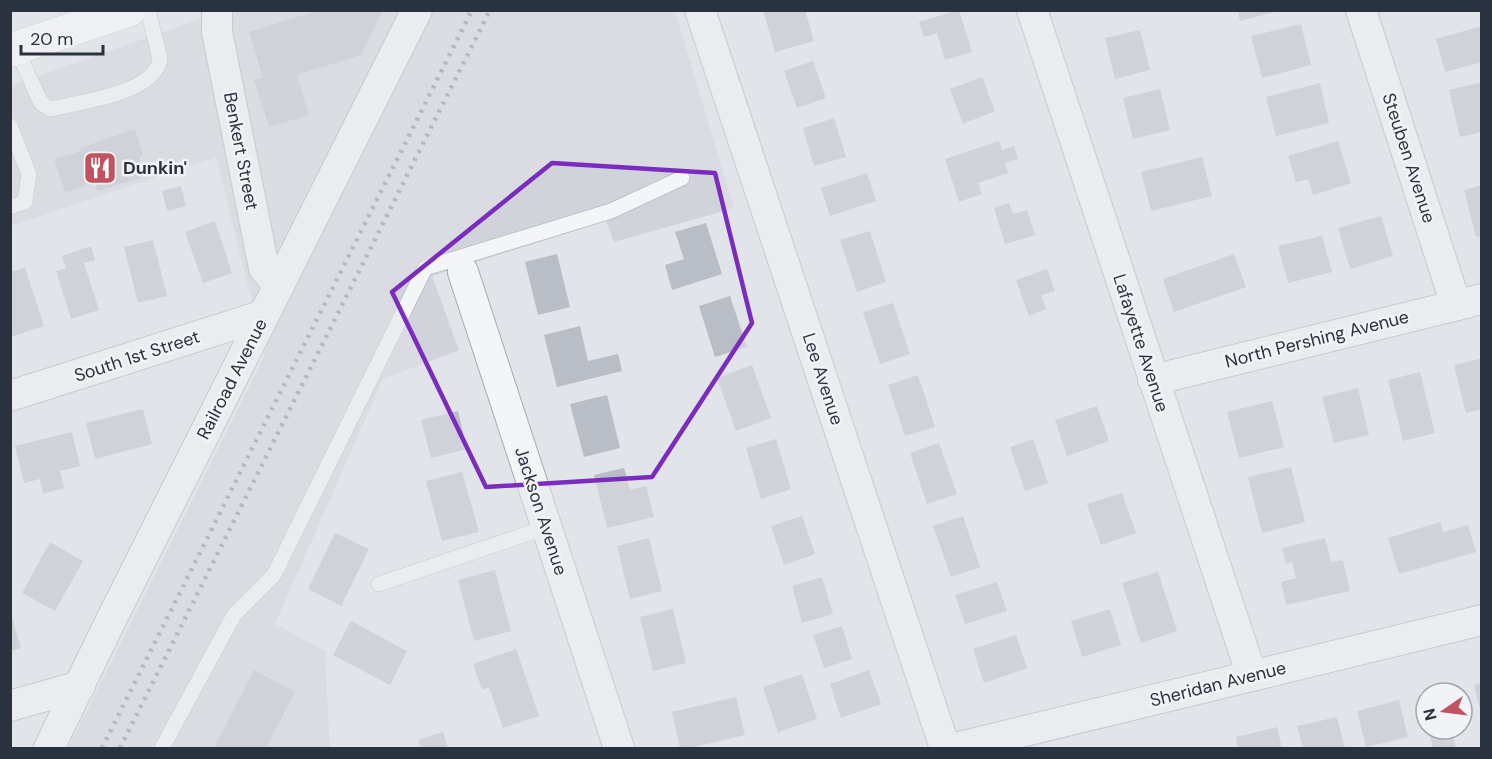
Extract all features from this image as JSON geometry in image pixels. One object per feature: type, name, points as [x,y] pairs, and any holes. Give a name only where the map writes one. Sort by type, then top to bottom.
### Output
[{"type":"main road","points":[[14,49],[129,10]]},
{"type":"street","name":"Benkert Street","points":[[218,10],[217,32],[264,268],[279,286]]},
{"type":"street","name":"Railroad Avenue","points":[[48,748],[417,10]]},
{"type":"street","name":"Lee Avenue","points":[[700,10],[945,748]]},
{"type":"street","name":"Lafayette Avenue","points":[[1032,10],[1252,676]]},
{"type":"street","name":"Steuben Avenue","points":[[1361,10],[1469,302]]},
{"type":"street","name":"Jackson Avenue","points":[[463,273],[620,748]]},
{"type":"street","name":"North Pershing Avenue","points":[[1153,380],[1469,302]]},
{"type":"street","name":"South 1st Street","points":[[10,396],[264,315]]},
{"type":"street","name":"Sheridan Avenue","points":[[955,748],[1482,620]]},
{"type":"street","points":[[10,706],[80,686]]},
{"type":"lane","points":[[14,49],[41,104],[50,109],[122,92],[145,82],[159,66],[160,59],[148,10]]},
{"type":"lane","points":[[10,126],[29,174],[25,202],[10,207]]},
{"type":"lane","points":[[10,152],[18,176],[27,187]]},
{"type":"lane","points":[[162,748],[234,615],[274,575],[425,268],[611,211],[681,178]]},
{"type":"lane","points":[[379,584],[547,527]]},
{"type":"highlighted area","points":[[552,163],[715,173],[752,323],[652,477],[486,487],[392,292]]},
{"type":"shaded area","points":[[223,11],[675,11],[734,208],[614,242],[606,221],[432,276],[459,350],[383,379],[275,624],[325,651],[330,748],[68,748],[265,354],[216,157],[11,226],[10,86]]},
{"type":"building","points":[[319,10],[383,10],[361,55],[297,75],[309,115],[269,127],[254,80],[263,78],[249,32]]},
{"type":"building","points":[[763,10],[805,10],[814,41],[775,52]]},
{"type":"building","points":[[959,10],[972,52],[945,60],[937,33],[924,37],[919,22]]},
{"type":"building","points":[[1238,10],[1278,10],[1278,11],[1240,21]]},
{"type":"building","points":[[1301,24],[1311,65],[1262,78],[1251,36]]},
{"type":"building","points":[[1482,26],[1482,62],[1445,72],[1436,39]]},
{"type":"building","points":[[1140,30],[1150,70],[1115,79],[1105,38]]},
{"type":"building","points":[[813,61],[826,98],[797,108],[784,71]]},
{"type":"building","points":[[982,77],[995,111],[963,124],[950,89]]},
{"type":"building","points":[[1482,82],[1482,132],[1460,137],[1449,90]]},
{"type":"building","points":[[1320,83],[1329,123],[1276,136],[1266,97]]},
{"type":"building","points":[[1160,89],[1170,130],[1133,139],[1123,98]]},
{"type":"building","points":[[834,118],[846,157],[814,166],[803,128]]},
{"type":"building","name":"Dunkin'","points":[[135,129],[143,155],[139,157],[145,176],[98,191],[95,183],[65,192],[54,159],[81,151],[80,148]]},
{"type":"building","points":[[999,141],[1002,150],[1014,146],[1018,159],[1005,163],[1008,173],[978,183],[982,194],[959,202],[945,159]]},
{"type":"building","points":[[1338,141],[1351,183],[1313,195],[1308,179],[1296,182],[1288,156]]},
{"type":"building","points":[[1202,157],[1212,196],[1151,211],[1141,172]]},
{"type":"building","points":[[867,173],[876,201],[830,216],[821,188]]},
{"type":"building","points":[[1482,185],[1482,236],[1476,237],[1464,190]]},
{"type":"building","points":[[181,186],[186,206],[167,211],[162,191]]},
{"type":"building","points":[[1009,203],[1013,214],[1027,210],[1035,235],[1005,244],[994,208]]},
{"type":"building","points":[[1381,216],[1393,256],[1350,269],[1338,228]]},
{"type":"building","points":[[215,221],[232,273],[203,283],[185,232]]},
{"type":"building","points":[[706,223],[722,274],[672,290],[665,265],[684,259],[675,232]]},
{"type":"building","points":[[870,231],[886,282],[857,292],[840,240]]},
{"type":"building","points":[[1322,236],[1332,272],[1288,283],[1278,246]]},
{"type":"building","points":[[153,240],[167,296],[138,303],[124,247]]},
{"type":"building","points":[[91,246],[95,260],[84,263],[99,310],[71,319],[56,271],[66,268],[62,256]]},
{"type":"building","points":[[557,254],[570,307],[538,315],[525,262]]},
{"type":"building","points":[[1234,254],[1246,287],[1174,312],[1163,279]]},
{"type":"building","points":[[25,268],[44,326],[10,337],[10,272]]},
{"type":"building","points":[[1047,269],[1055,291],[1041,295],[1046,309],[1029,316],[1016,280]]},
{"type":"building","points":[[730,296],[747,347],[715,357],[699,306]]},
{"type":"building","points":[[893,303],[910,354],[880,364],[863,312]]},
{"type":"building","points":[[580,326],[588,361],[618,354],[622,371],[557,387],[544,335]]},
{"type":"building","points":[[1482,358],[1482,409],[1466,413],[1454,365]]},
{"type":"building","points":[[752,365],[771,418],[736,431],[717,378]]},
{"type":"building","points":[[1420,372],[1435,433],[1403,441],[1388,380]]},
{"type":"building","points":[[918,375],[935,427],[905,436],[888,385]]},
{"type":"building","points":[[1358,388],[1369,435],[1334,443],[1322,397]]},
{"type":"building","points":[[607,395],[620,448],[584,457],[570,404]]},
{"type":"building","points":[[1272,401],[1284,447],[1239,458],[1227,412]]},
{"type":"building","points":[[1097,406],[1109,441],[1067,456],[1055,420]]},
{"type":"building","points":[[143,409],[152,444],[95,459],[86,423]]},
{"type":"building","points":[[458,411],[467,449],[431,458],[421,420]]},
{"type":"building","points":[[72,432],[80,466],[60,471],[64,488],[43,494],[40,479],[24,483],[15,446]]},
{"type":"building","points":[[776,439],[791,489],[761,499],[746,448]]},
{"type":"building","points":[[1033,439],[1048,483],[1025,491],[1010,447]]},
{"type":"building","points":[[939,443],[957,494],[927,504],[910,453]]},
{"type":"building","points":[[1291,467],[1305,522],[1262,533],[1248,477]]},
{"type":"building","points":[[624,468],[630,490],[646,486],[654,517],[607,528],[594,475]]},
{"type":"building","points":[[462,472],[479,532],[442,541],[426,481]]},
{"type":"building","points":[[1122,493],[1136,533],[1101,545],[1087,504]]},
{"type":"building","points":[[802,516],[815,554],[784,565],[771,526]]},
{"type":"building","points":[[963,516],[980,567],[951,577],[933,526]]},
{"type":"building","points":[[1440,522],[1443,532],[1468,525],[1476,552],[1399,574],[1388,538]]},
{"type":"building","points":[[335,533],[369,549],[341,606],[308,589]]},
{"type":"building","points":[[649,538],[662,591],[630,599],[617,546]]},
{"type":"building","points":[[1325,538],[1331,562],[1343,560],[1350,591],[1286,605],[1281,582],[1296,578],[1292,562],[1286,564],[1282,548]]},
{"type":"building","points":[[50,542],[83,561],[55,611],[22,593]]},
{"type":"building","points":[[495,570],[511,631],[474,641],[458,580]]},
{"type":"building","points":[[1158,572],[1177,631],[1141,643],[1122,583]]},
{"type":"building","points":[[822,577],[833,614],[802,623],[792,586]]},
{"type":"building","points":[[997,582],[1007,611],[965,624],[955,595]]},
{"type":"building","points":[[673,609],[686,663],[653,671],[640,617]]},
{"type":"building","points":[[1110,609],[1121,645],[1082,657],[1071,621]]},
{"type":"building","points":[[10,611],[21,648],[10,651]]},
{"type":"building","points":[[351,621],[407,651],[390,685],[333,655]]},
{"type":"building","points":[[842,626],[852,659],[824,668],[813,635]]},
{"type":"building","points":[[1016,635],[1027,668],[984,683],[973,649]]},
{"type":"building","points":[[516,649],[539,716],[503,728],[489,687],[482,690],[473,664]]},
{"type":"building","points":[[254,670],[295,692],[266,748],[214,748]]},
{"type":"building","points":[[869,670],[881,704],[841,718],[830,684]]},
{"type":"building","points":[[802,674],[817,719],[778,732],[763,687]]},
{"type":"building","points":[[1482,683],[1482,714],[1481,714],[1474,685]]},
{"type":"building","points":[[736,697],[745,735],[690,748],[680,748],[672,712]]},
{"type":"building","points":[[1399,700],[1408,737],[1366,747],[1357,711]]},
{"type":"building","points":[[1337,717],[1345,748],[1303,748],[1297,726]]},
{"type":"building","points":[[1277,727],[1282,748],[1238,748],[1236,737]]},
{"type":"building","points":[[443,732],[448,748],[421,748],[418,740]]},
{"type":"building","points":[[1431,741],[1454,741],[1456,748],[1433,748]]},
{"type":"railway","points":[[102,748],[472,10]]},
{"type":"railway","points":[[120,748],[490,10]]},
{"type":"place","name":"Dunkin'","points":[[100,168]]}]
